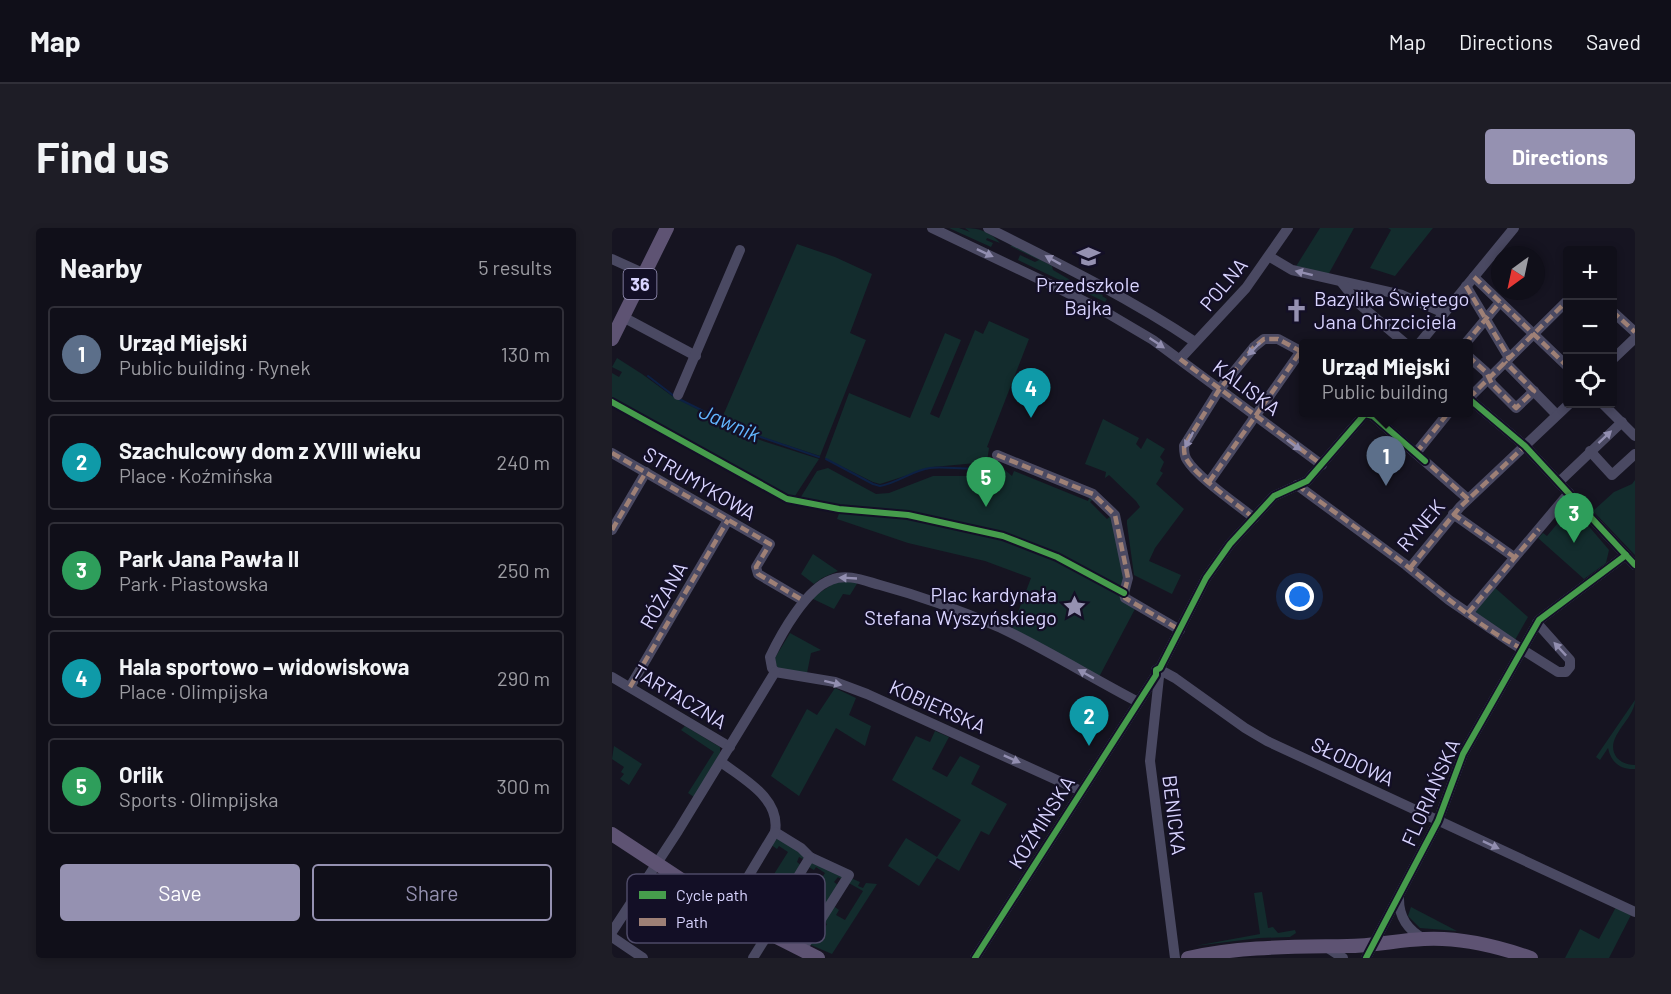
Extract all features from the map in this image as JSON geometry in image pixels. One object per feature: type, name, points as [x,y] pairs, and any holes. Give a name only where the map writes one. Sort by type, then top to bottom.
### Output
[{"type":"main road","name":"36","points":[[612,339],[667,228]]},
{"type":"main road","points":[[612,834],[672,874]]},
{"type":"main road","points":[[1188,958],[1246,948],[1374,945],[1424,939],[1446,939],[1481,944],[1531,958]]},
{"type":"main road","points":[[785,943],[818,958]]},
{"type":"street","name":"KALISKA","points":[[932,228],[1109,314],[1180,359],[1322,465]]},
{"type":"street","points":[[988,228],[1103,287],[1195,342]]},
{"type":"street","name":"POLNA","points":[[1180,359],[1246,288],[1270,257],[1288,228]]},
{"type":"street","points":[[1423,339],[1514,228]]},
{"type":"street","points":[[678,395],[740,250]]},
{"type":"street","points":[[1270,257],[1292,270],[1341,283],[1402,295],[1444,313]]},
{"type":"street","points":[[612,260],[645,274]]},
{"type":"street","points":[[1470,282],[1500,302],[1563,359]]},
{"type":"street","points":[[1470,282],[1485,320],[1507,360],[1554,412]]},
{"type":"street","points":[[1341,283],[1348,288],[1358,303],[1400,339]]},
{"type":"street","points":[[1469,339],[1500,302]]},
{"type":"street","points":[[1473,394],[1563,305]]},
{"type":"street","points":[[1617,316],[1635,332]]},
{"type":"street","points":[[623,317],[696,356]]},
{"type":"street","points":[[1617,355],[1635,338]]},
{"type":"street","points":[[1254,518],[1187,462],[1184,446],[1219,390],[1254,347],[1264,339],[1278,339],[1299,349]]},
{"type":"street","points":[[1209,482],[1254,416],[1299,356]]},
{"type":"street","points":[[1473,360],[1486,372],[1492,384],[1516,408],[1534,391]]},
{"type":"street","points":[[1473,401],[1525,446],[1635,565]]},
{"type":"street","points":[[1468,499],[1565,408]]},
{"type":"street","points":[[1607,408],[1635,436]]},
{"type":"street","name":"RYNEK","points":[[1297,485],[1307,481],[1362,417]]},
{"type":"street","name":"RYNEK","points":[[1297,485],[1410,568],[1453,514],[1468,499],[1374,417]]},
{"type":"street","points":[[1416,453],[1445,417]]},
{"type":"street","points":[[1559,482],[1622,422]]},
{"type":"street","points":[[1590,451],[1612,475],[1635,454]]},
{"type":"street","name":"STRUMYKOWA","points":[[612,453],[770,544],[756,567],[758,574],[804,601]]},
{"type":"street","points":[[997,455],[1095,495],[1117,519],[1128,578],[1125,598],[1181,628]]},
{"type":"street","points":[[612,530],[646,472]]},
{"type":"street","name":"KOŹMIŃSKA","points":[[975,958],[1137,702],[1160,673],[1214,565],[1274,496],[1297,485]]},
{"type":"street","points":[[1468,613],[1569,493]]},
{"type":"street","points":[[1453,514],[1514,557]]},
{"type":"street","name":"RÓŻANA","points":[[630,687],[728,520]]},
{"type":"street","name":"FLORIAŃSKA","points":[[1366,958],[1438,821],[1463,754],[1537,623],[1548,612],[1626,555]]},
{"type":"street","points":[[1410,568],[1522,652],[1558,672],[1566,672],[1569,669],[1570,660],[1537,623]]},
{"type":"street","points":[[650,874],[775,672],[770,657],[804,601],[813,591],[828,581],[843,577],[896,589],[946,606],[1000,628],[1137,702]]},
{"type":"street","name":"KOBIERSKA","points":[[775,672],[835,682],[867,694],[1081,791]]},
{"type":"street","name":"SŁODOWA","points":[[1160,673],[1175,678],[1267,741],[1635,912]]},
{"type":"street","name":"BENICKA","points":[[1160,673],[1150,761],[1175,958]]},
{"type":"street","name":"TARTACZNA","points":[[612,677],[730,747]]},
{"type":"street","points":[[721,762],[765,796],[776,821],[775,832],[750,874]]},
{"type":"street","points":[[775,832],[805,851],[810,857],[849,875],[825,913]]},
{"type":"street","points":[[800,874],[810,857]]},
{"type":"street","points":[[1399,899],[1406,924],[1412,932],[1424,939]]},
{"type":"street","points":[[612,932],[627,909]]},
{"type":"street","points":[[612,937],[643,958]]},
{"type":"street","points":[[753,958],[762,943]]},
{"type":"street","points":[[801,951],[806,943]]},
{"type":"street","points":[[1325,946],[1343,958]]},
{"type":"green space","points":[[949,228],[959,228],[970,232],[965,228],[980,230],[989,233],[1000,243],[987,238],[986,240],[993,243],[991,247]]},
{"type":"green space","points":[[1320,228],[1354,228],[1328,275],[1295,268]]},
{"type":"green space","points":[[1388,228],[1433,228],[1395,276],[1370,268],[1391,230]]},
{"type":"green space","points":[[797,244],[835,257],[872,274],[850,333],[866,340],[820,456],[762,437],[722,418]]},
{"type":"green space","points":[[1014,245],[1052,266],[1053,270],[1077,284],[1088,287],[1107,299],[1105,302],[1018,260],[1020,255],[1035,262],[1039,260],[1010,246]]},
{"type":"green space","points":[[989,321],[1029,339],[987,447],[989,448],[987,462],[933,467],[880,484],[825,458],[849,393],[910,418],[945,333],[961,340],[930,414],[939,418],[975,330],[983,334]]},
{"type":"green space","points":[[617,358],[672,396],[720,421],[760,440],[819,459],[793,499],[612,400],[612,373],[619,377],[622,372],[612,367]]},
{"type":"green space","points":[[1103,419],[1139,438],[1136,444],[1141,449],[1147,438],[1165,449],[1160,457],[1164,462],[1160,471],[1163,473],[1156,484],[1184,509],[1155,548],[1149,561],[1181,575],[1172,594],[1134,575],[1127,520],[1140,507],[1136,501],[1109,475],[1105,478],[1106,472],[1085,464]]},
{"type":"green space","points":[[828,468],[876,494],[889,493],[933,476],[985,476],[1005,470],[1012,476],[1014,471],[1088,501],[1090,496],[1094,498],[1090,502],[1107,519],[1112,515],[1125,575],[1120,590],[1070,562],[992,532],[909,514],[799,500],[817,471]]},
{"type":"green space","points":[[1635,480],[1635,555],[1593,511],[1614,492],[1632,484]]},
{"type":"green space","points":[[1568,502],[1609,550],[1606,563],[1584,579],[1538,538],[1543,533],[1547,536],[1568,511],[1564,507]]},
{"type":"green space","name":"Plac kardynała Stefana Wyszyńskiego","points":[[840,511],[912,517],[1007,539],[1056,558],[1120,593],[1135,609],[1099,677],[1012,628],[1031,578],[985,561],[908,543],[837,519]]},
{"type":"green space","points":[[813,554],[838,571],[814,584],[801,574]]},
{"type":"green space","points":[[838,581],[858,582],[850,595],[843,594],[834,609],[811,598]]},
{"type":"green space","points":[[1493,586],[1528,617],[1515,640],[1472,610]]},
{"type":"green space","points":[[790,633],[821,650],[811,653],[807,673],[779,669],[773,661]]},
{"type":"green space","points":[[835,688],[856,698],[849,715],[871,726],[865,746],[836,728],[799,796],[771,776],[807,709],[817,715]]},
{"type":"green space","points":[[1635,700],[1630,715],[1616,736],[1613,751],[1619,760],[1635,765],[1635,769],[1617,764],[1608,748],[1600,760],[1596,757]]},
{"type":"green space","points":[[685,726],[720,747],[720,753],[694,797],[688,793],[714,752],[681,730]]},
{"type":"green space","points":[[935,731],[949,737],[932,769],[947,777],[960,756],[980,766],[971,784],[1007,804],[989,835],[981,831],[959,871],[937,858],[919,886],[888,866],[906,838],[937,857],[961,820],[892,780],[916,736],[930,742]]},
{"type":"green space","points":[[614,746],[642,764],[629,785],[620,779],[624,774],[621,772],[624,767],[612,759]]},
{"type":"green space","points":[[778,838],[799,850],[805,860],[799,857],[797,862],[802,866],[797,874],[774,874],[788,852],[779,846],[777,849],[770,844]]},
{"type":"green space","points":[[810,862],[842,874],[843,880],[838,877],[834,882],[839,886],[825,908],[825,873],[816,867],[814,870],[807,866]]},
{"type":"green space","points":[[853,879],[860,882],[858,886],[863,888],[866,883],[877,884],[832,954],[810,943],[825,943],[827,924],[825,916],[832,905],[839,910],[836,915],[845,920],[863,891],[847,882]]},
{"type":"green space","points":[[1262,892],[1268,928],[1273,927],[1278,933],[1295,930],[1296,933],[1290,937],[1259,938],[1195,946],[1260,934],[1254,893]]},
{"type":"green space","points":[[1411,907],[1457,931],[1420,928],[1408,916]]},
{"type":"green space","points":[[1616,907],[1631,915],[1609,958],[1565,958],[1580,929],[1599,939]]},
{"type":"waterway","name":"Jawnik","points":[[648,376],[674,396]]},
{"type":"waterway","name":"Jawnik","points":[[679,399],[746,432],[819,457]]},
{"type":"waterway","name":"Jawnik","points":[[826,459],[880,486],[930,468],[983,467]]},
{"type":"marked path","points":[[1474,277],[1563,362]]},
{"type":"marked path","points":[[1466,286],[1509,358]]},
{"type":"marked path","points":[[1469,339],[1500,302]]},
{"type":"marked path","points":[[1473,394],[1563,305]]},
{"type":"marked path","points":[[1617,316],[1635,332]]},
{"type":"marked path","points":[[1254,518],[1218,491],[1192,467],[1184,453],[1184,446],[1219,390],[1254,347],[1264,339],[1278,339],[1299,350]]},
{"type":"marked path","points":[[1209,482],[1299,354]]},
{"type":"marked path","points":[[1180,359],[1322,465]]},
{"type":"marked path","points":[[1473,360],[1486,372],[1492,384],[1516,408],[1534,391],[1505,362]]},
{"type":"marked path","points":[[1416,453],[1445,417]]},
{"type":"marked path","points":[[1410,568],[1460,507],[1525,446]]},
{"type":"marked path","points":[[612,453],[770,544],[756,567],[758,574],[804,601]]},
{"type":"marked path","points":[[997,455],[1093,494],[1115,515],[1128,578],[1125,598],[1180,630]]},
{"type":"marked path","points":[[1421,457],[1468,499]]},
{"type":"marked path","points":[[612,530],[646,472]]},
{"type":"marked path","points":[[1297,485],[1381,546],[1478,622],[1523,649]]},
{"type":"marked path","points":[[1453,514],[1514,557]]},
{"type":"marked path","points":[[630,687],[728,520]]},
{"type":"marked path","points":[[1468,613],[1539,529]]},
{"type":"cycle path","points":[[612,402],[787,499],[839,509],[908,515],[1003,536],[1057,557],[1124,593]]},
{"type":"cycle path","points":[[1473,402],[1525,446],[1635,565]]},
{"type":"cycle path","points":[[975,958],[1156,675],[1156,670],[1160,668],[1206,578],[1230,544],[1274,496],[1307,481],[1362,417]]},
{"type":"cycle path","points":[[1374,417],[1425,461]]},
{"type":"cycle path","points":[[1366,958],[1438,821],[1463,754],[1539,620],[1626,555]]},
{"type":"place","name":"Przedszkole Bajka","points":[[1088,256]]},
{"type":"place","name":"Bazylika Świętego Jana Chrzciciela","points":[[1296,310]]},
{"type":"place","name":"Hala sportowo – widowiskowa","points":[[1031,418]]},
{"type":"place","name":"Urząd Miejski","points":[[1386,486]]},
{"type":"place","name":"Orlik","points":[[986,507]]},
{"type":"place","name":"Park Jana Pawła II","points":[[1574,543]]},
{"type":"place","name":"Plac kardynała Stefana Wyszyńskiego","points":[[1075,606]]},
{"type":"place","name":"Szachulcowy dom z XVIII wieku","points":[[1089,746]]}]
